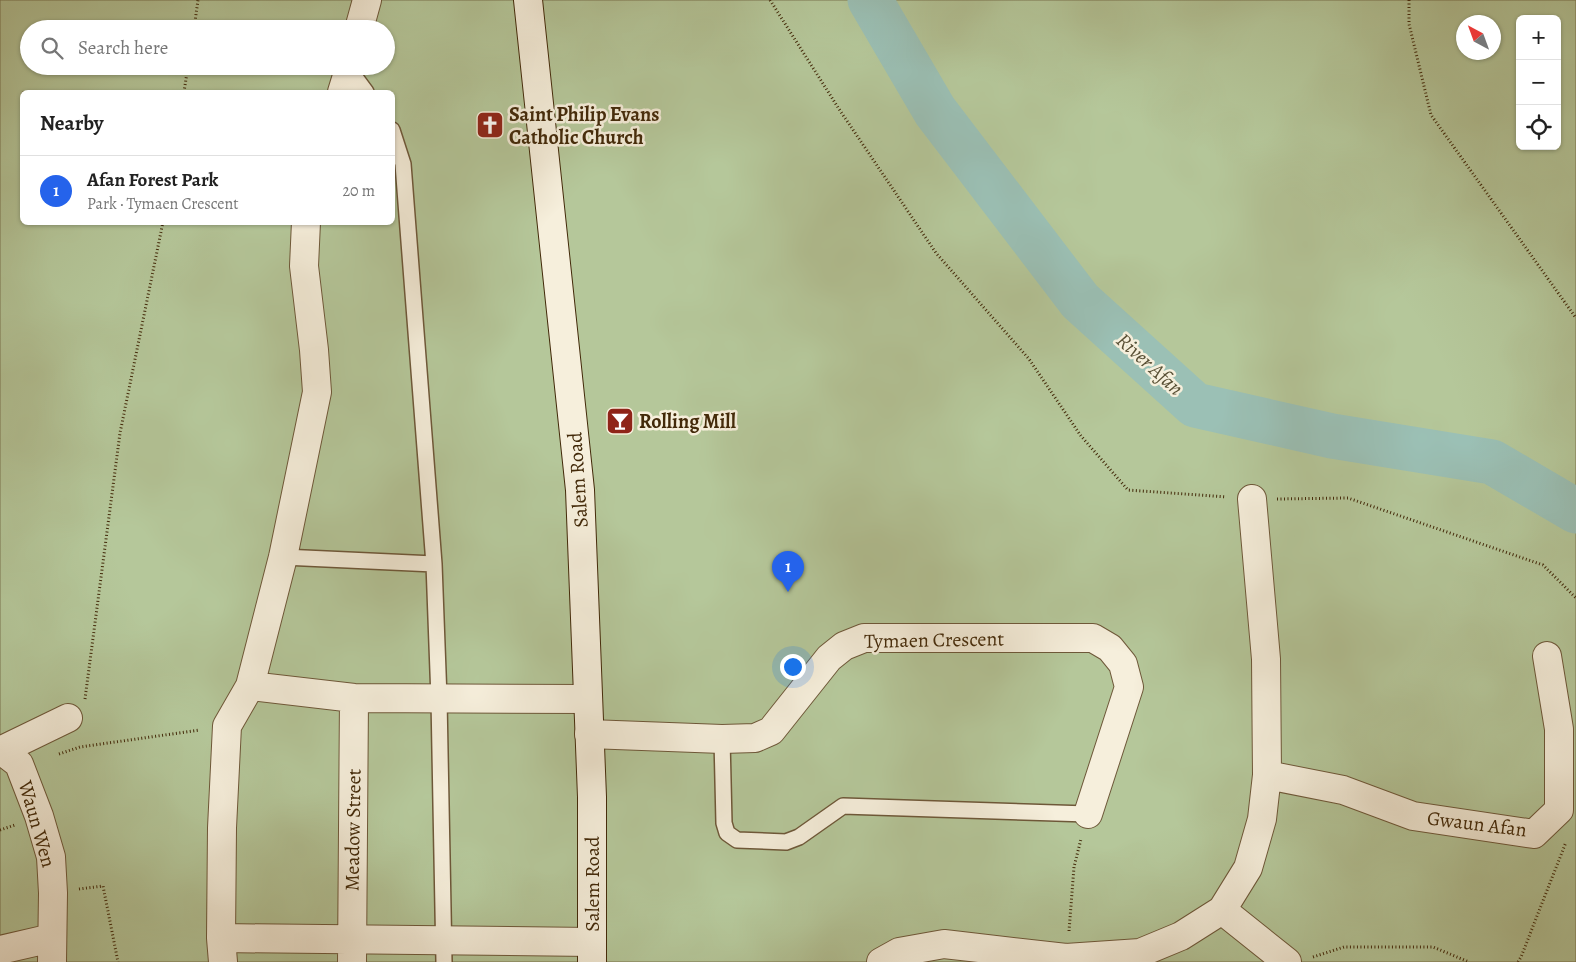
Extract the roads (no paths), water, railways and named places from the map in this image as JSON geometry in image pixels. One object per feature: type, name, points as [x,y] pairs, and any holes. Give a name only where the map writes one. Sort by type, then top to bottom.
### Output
[{"type":"street","points":[[361,20],[367,0]]},
{"type":"street","name":"Salem Road","points":[[528,0],[580,490],[592,796],[592,952]]},
{"type":"street","points":[[306,225],[304,266],[317,392],[283,558],[250,686],[227,726],[222,828],[222,950],[592,952]]},
{"type":"street","points":[[881,962],[899,952],[944,944],[1066,960],[1140,953],[1181,936],[1222,910],[1248,868],[1262,819],[1267,775],[1266,659],[1252,499]]},
{"type":"street","name":"Tymaen Crescent","points":[[589,734],[722,739],[755,738],[771,730],[829,658],[844,646],[864,638],[1094,638],[1110,648],[1123,664],[1129,687],[1088,814]]},
{"type":"street","name":"Gwaun Afan","points":[[1267,775],[1343,790],[1413,816],[1534,834],[1559,810],[1559,729],[1547,656]]},
{"type":"street","points":[[250,686],[354,698],[587,699]]},
{"type":"street","name":"Meadow Street","points":[[352,951],[354,698]]},
{"type":"street","points":[[7,755],[78,721]]},
{"type":"street","name":"Waun Wen","points":[[0,950],[52,950],[53,892],[51,857],[39,816],[7,755]]},
{"type":"street","points":[[1222,910],[1297,961]]},
{"type":"lane","points":[[347,76],[364,90]]},
{"type":"lane","points":[[395,139],[403,164],[434,564],[439,699],[444,951]]},
{"type":"lane","points":[[283,558],[434,564]]},
{"type":"lane","points":[[722,739],[724,823],[727,833],[737,840],[786,842],[799,837],[843,806],[1088,814]]},
{"type":"waterway","name":"River Afan","points":[[870,0],[935,111],[1080,301],[1195,405],[1332,436],[1492,462],[1576,511]]},
{"type":"place","name":"Saint Philip Evans Catholic Church","points":[[490,125]]},
{"type":"place","name":"Rolling Mill","points":[[620,421]]},
{"type":"place","name":"Afan Forest Park","points":[[788,592]]}]
